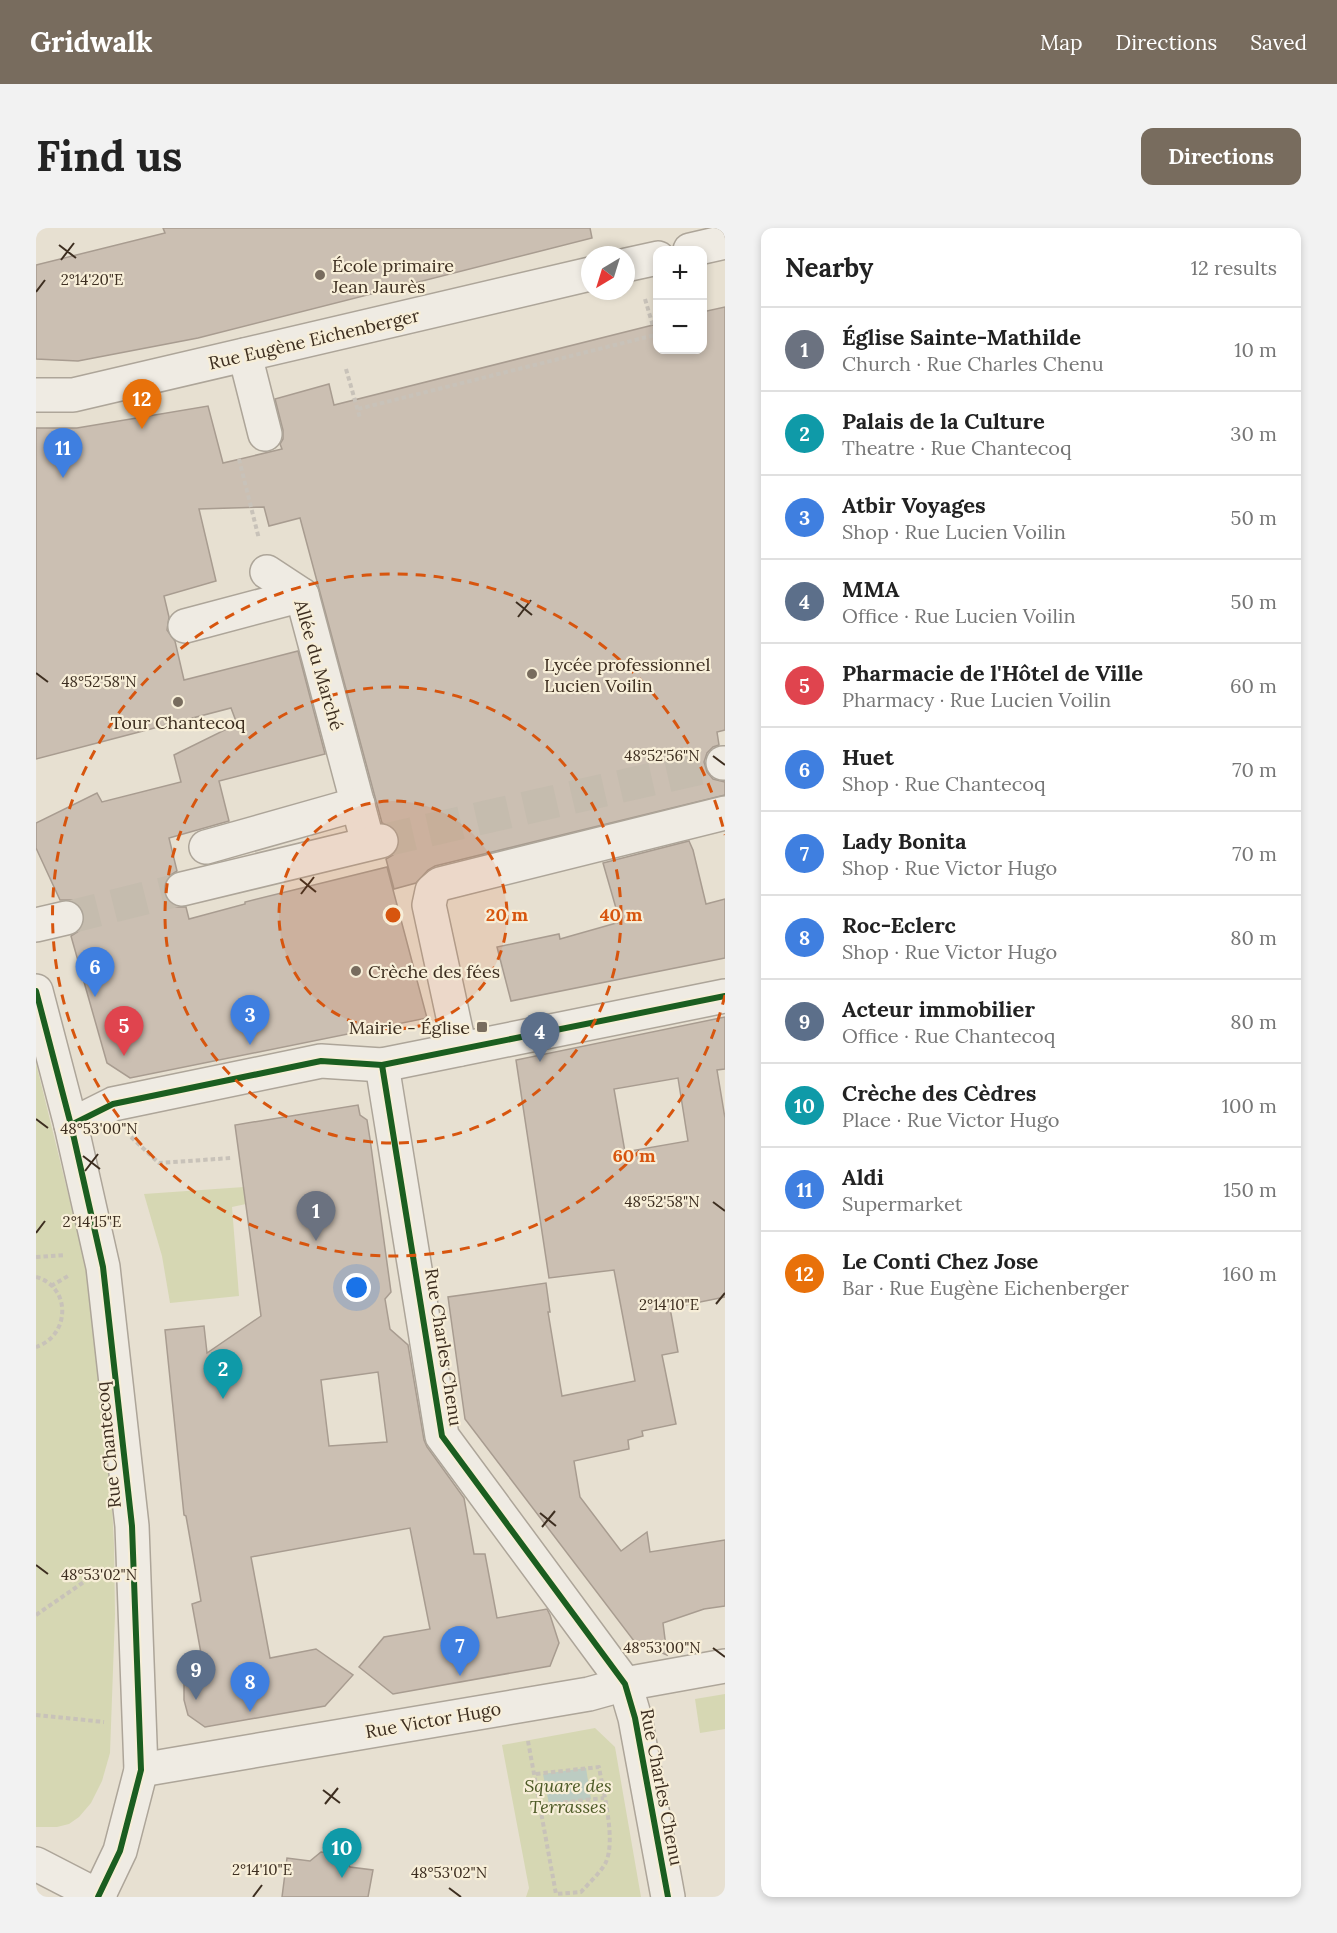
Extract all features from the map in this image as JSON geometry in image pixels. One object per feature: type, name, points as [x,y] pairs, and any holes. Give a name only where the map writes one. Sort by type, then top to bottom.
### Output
[{"type":"street","points":[[707,246],[725,242]]},
{"type":"street","name":"Rue Eugène Eichenberger","points":[[36,395],[73,395],[581,276]]},
{"type":"street","points":[[245,355],[265,434]]},
{"type":"street","name":"Allée du Marché","points":[[182,889],[375,842],[358,804],[302,596],[267,572]]},
{"type":"street","points":[[185,626],[302,596]]},
{"type":"street","points":[[206,847],[358,804]]},
{"type":"street","points":[[460,1049],[429,905],[432,891],[440,884],[725,813]]},
{"type":"street","name":"Rue Chantecoq","points":[[36,992],[71,1125],[103,1267],[131,1515],[141,1770],[120,1851],[99,1897]]},
{"type":"street","points":[[71,1125],[113,1104],[321,1061],[382,1065],[725,996]]},
{"type":"street","name":"Rue Charles Chenu","points":[[382,1065],[442,1436],[625,1684],[635,1718],[668,1897]]},
{"type":"street","name":"Rue Victor Hugo","points":[[141,1770],[589,1694],[625,1684],[725,1666]]},
{"type":"street","points":[[36,1864],[99,1897]]},
{"type":"path","points":[[640,262],[653,324]]},
{"type":"path","points":[[337,333],[360,418]]},
{"type":"path","points":[[358,409],[653,335]]},
{"type":"path","points":[[237,451],[267,572]]},
{"type":"path","points":[[128,1133],[159,1163],[231,1158]]},
{"type":"path","points":[[36,1257],[69,1255]]},
{"type":"path","points":[[51,1286],[74,1273]]},
{"type":"path","points":[[36,1277],[51,1286],[58,1294],[63,1306],[63,1317],[59,1329],[52,1338],[36,1347]]},
{"type":"path","points":[[36,1616],[104,1567]]},
{"type":"path","points":[[36,1715],[109,1723]]},
{"type":"path","points":[[599,1767],[604,1798],[608,1822],[609,1855],[605,1865],[581,1892],[556,1895],[535,1774],[599,1767]]},
{"type":"path","points":[[541,1805],[604,1798]]},
{"type":"path","points":[[581,1892],[585,1897]]},
{"type":"green space","points":[[36,1063],[89,1279],[111,1481],[114,1546],[115,1615],[110,1753],[102,1781],[91,1803],[79,1817],[69,1824],[57,1827],[36,1827]]},
{"type":"green space","points":[[244,1187],[246,1204],[232,1207],[239,1296],[170,1303],[162,1256],[144,1194]]},
{"type":"green space","points":[[725,1694],[725,1729],[700,1733],[695,1699]]},
{"type":"green space","name":"Square des Terrasses","points":[[595,1728],[615,1747],[641,1897],[526,1897],[529,1888],[502,1745]]},
{"type":"shaded area","points":[[586,1768],[591,1799],[549,1804],[543,1774]]},
{"type":"building","points":[[163,228],[590,228],[592,238],[198,338],[78,361],[36,359],[36,265],[165,233]]},
{"type":"building","points":[[725,307],[725,730],[717,732],[719,745],[707,753],[704,762],[707,772],[713,779],[725,782],[725,795],[435,866],[416,883],[394,889],[386,859],[393,855],[399,847],[399,836],[394,828],[382,823],[300,518],[269,526],[264,507],[199,509],[216,581],[164,596],[169,617],[167,630],[175,641],[184,680],[298,651],[325,754],[219,781],[229,821],[169,838],[177,871],[164,883],[164,894],[176,907],[186,907],[189,919],[245,904],[245,902],[387,867],[427,1018],[130,1078],[107,1063],[71,936],[84,924],[84,913],[80,906],[72,900],[60,900],[36,848],[36,823],[97,793],[102,802],[181,782],[174,755],[237,724],[231,708],[36,759],[36,428],[77,428],[208,406],[223,463],[282,449],[280,444],[283,439],[283,430],[275,399],[329,384],[334,405],[653,325],[653,354],[707,354],[707,311]]},
{"type":"building","points":[[689,841],[706,904],[725,899],[725,958],[511,1001],[497,947],[559,934],[560,939],[620,922],[603,863]]},
{"type":"building","points":[[725,1017],[725,1069],[717,1070],[725,1118],[725,1297],[670,1308],[678,1352],[662,1355],[676,1424],[642,1431],[643,1436],[628,1440],[629,1449],[574,1461],[580,1497],[621,1551],[647,1532],[650,1552],[725,1540],[725,1606],[704,1609],[663,1623],[667,1655],[634,1641],[465,1419],[448,1297],[546,1283],[550,1312],[548,1312],[562,1396],[635,1381],[614,1270],[549,1278],[516,1060]],"holes":[[[678,1078],[688,1141],[625,1152],[614,1089]]]},
{"type":"building","points":[[358,1105],[360,1115],[367,1120],[391,1292],[385,1299],[390,1329],[408,1345],[424,1440],[464,1498],[474,1554],[485,1554],[497,1618],[547,1609],[559,1643],[550,1666],[393,1694],[359,1667],[384,1637],[430,1629],[410,1528],[251,1557],[270,1658],[316,1649],[353,1675],[325,1706],[205,1727],[188,1715],[184,1700],[184,1678],[205,1675],[192,1604],[201,1601],[184,1515],[165,1330],[204,1326],[207,1353],[261,1316],[235,1125]],"holes":[[[378,1372],[387,1442],[329,1446],[321,1380]]]},
{"type":"building","points":[[321,1852],[343,1855],[350,1867],[373,1870],[368,1897],[282,1897],[287,1858],[310,1861]]},
{"type":"tunnel","points":[[381,841],[723,763]]},
{"type":"tunnel","points":[[66,918],[182,889]]},
{"type":"cycle path","points":[[36,991],[71,1125],[103,1267],[132,1526],[141,1770],[120,1851],[98,1897]]},
{"type":"cycle path","points":[[71,1125],[113,1104],[321,1061],[382,1065],[725,996]]},
{"type":"cycle path","points":[[382,1065],[442,1436],[625,1684],[635,1718],[668,1897]]},
{"type":"place","name":"École primaire Jean Jaurès","points":[[320,275]]},
{"type":"place","name":"Le Conti Chez Jose","points":[[142,429]]},
{"type":"place","name":"Aldi","points":[[63,478]]},
{"type":"place","name":"Lycée professionnel Lucien Voilin","points":[[532,674]]},
{"type":"place","name":"Tour Chantecoq","points":[[178,702]]},
{"type":"place","name":"Crèche des fées","points":[[356,971]]},
{"type":"place","name":"Huet","points":[[95,997]]},
{"type":"place","name":"Mairie - Église","points":[[482,1027]]},
{"type":"place","name":"Atbir Voyages","points":[[250,1045]]},
{"type":"place","name":"Pharmacie de l'Hôtel de Ville","points":[[124,1056]]},
{"type":"place","name":"MMA","points":[[540,1062]]},
{"type":"place","name":"Église Sainte-Mathilde","points":[[316,1241]]},
{"type":"place","name":"Palais de la Culture","points":[[223,1399]]},
{"type":"place","name":"Lady Bonita","points":[[460,1676]]},
{"type":"place","name":"Acteur immobilier","points":[[196,1700]]},
{"type":"place","name":"Roc-Eclerc","points":[[250,1712]]},
{"type":"place","name":"Crèche des Cèdres","points":[[342,1878]]}]
